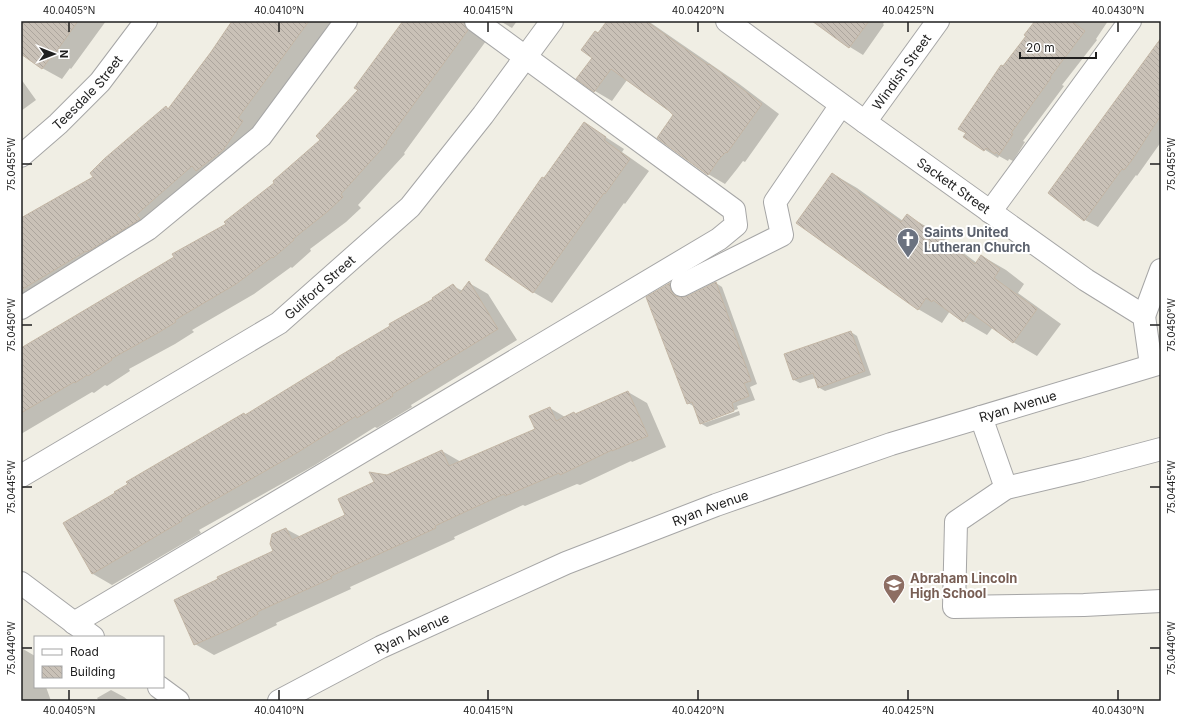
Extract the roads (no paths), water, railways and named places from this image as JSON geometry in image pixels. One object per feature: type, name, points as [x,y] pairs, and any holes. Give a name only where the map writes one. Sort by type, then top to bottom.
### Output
[{"type":"street","name":"Teesdale Street","points":[[21,156],[58,124],[100,82],[146,21]]},
{"type":"street","points":[[21,308],[148,229],[261,136],[346,21]]},
{"type":"street","points":[[74,623],[712,243],[736,225],[734,210],[526,56],[476,21]]},
{"type":"street","name":"Guilford Street","points":[[21,476],[279,323],[410,207],[484,115],[552,21]]},
{"type":"street","name":"Sackett Street","points":[[727,21],[750,28],[841,105],[864,122],[1086,280],[1144,316]]},
{"type":"street","name":"Windish Street","points":[[864,122],[938,21]]},
{"type":"street","points":[[990,212],[1130,21]]},
{"type":"street","points":[[682,285],[782,235],[775,202],[841,105]]},
{"type":"street","points":[[1156,364],[1144,316],[1161,270]]},
{"type":"street","name":"Ryan Avenue","points":[[279,701],[382,647],[566,563],[716,505],[891,444],[1156,364]]},
{"type":"street","points":[[981,417],[1006,488]]},
{"type":"street","points":[[1161,449],[1006,488],[956,522],[954,607],[1084,605],[1161,601]]},
{"type":"street","points":[[21,583],[92,636]]},
{"type":"street","points":[[160,688],[178,701]]},
{"type":"place","name":"Saints United Lutheran Church","points":[[908,258]]},
{"type":"place","name":"Abraham Lincoln High School","points":[[894,604]]}]
